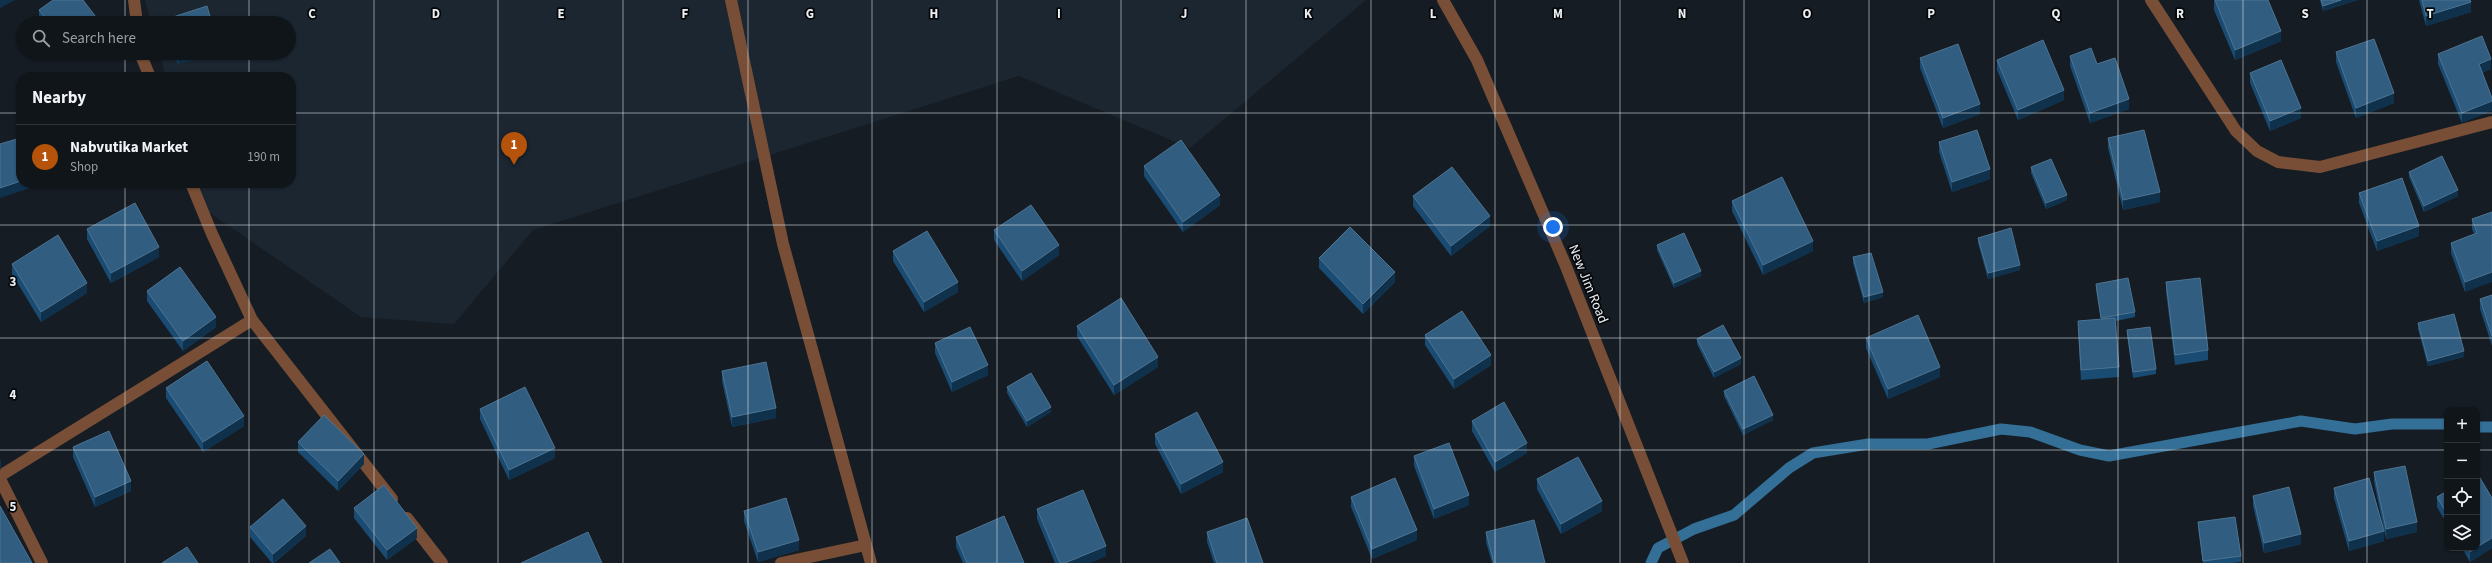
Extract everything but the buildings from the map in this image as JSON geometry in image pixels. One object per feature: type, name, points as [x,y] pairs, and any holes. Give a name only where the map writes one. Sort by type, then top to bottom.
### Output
[{"type":"street","points":[[134,0],[135,16]]},
{"type":"street","points":[[731,0],[782,244],[871,563]]},
{"type":"street","name":"New Jim Road","points":[[1443,0],[1477,60],[1565,264],[1683,563]]},
{"type":"street","points":[[2151,0],[2236,131],[2256,151],[2278,162],[2320,167],[2492,122]]},
{"type":"street","points":[[143,60],[148,72]]},
{"type":"street","points":[[193,188],[212,234],[252,320],[442,563]]},
{"type":"street","points":[[42,563],[0,477],[252,320]]},
{"type":"street","points":[[781,563],[866,545]]},
{"type":"shaded area","points":[[145,0],[1366,0],[1190,148],[1019,76],[533,230],[454,324],[361,317],[200,206],[195,188],[296,188],[296,72],[165,72],[161,60],[296,60],[296,16],[149,16]]},
{"type":"waterway","points":[[1651,563],[1658,548],[1694,529],[1734,515],[1789,468],[1813,453],[1868,444],[1928,444],[2001,429],[2030,432],[2080,450],[2109,456],[2301,421],[2355,429],[2392,424],[2444,424]]},
{"type":"waterway","points":[[2480,427],[2492,427]]},
{"type":"place","name":"Nabvutika Market","points":[[514,165]]}]
